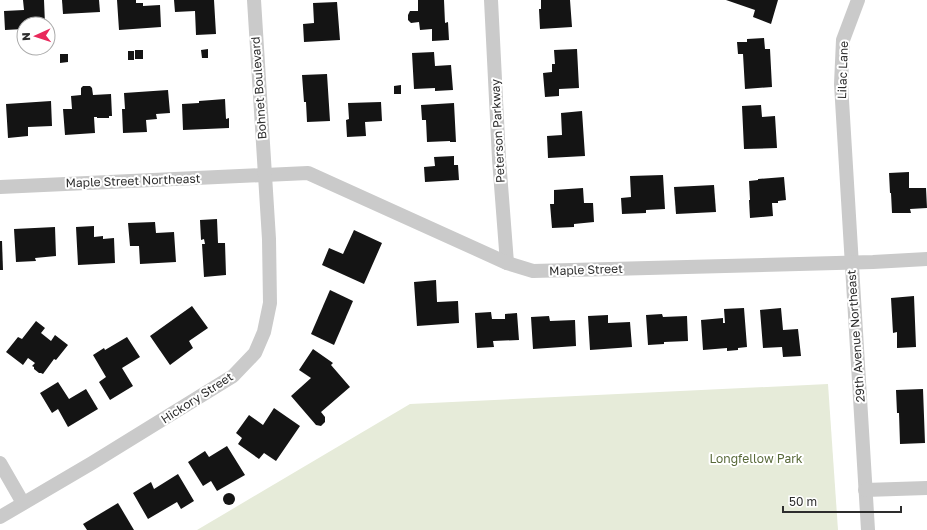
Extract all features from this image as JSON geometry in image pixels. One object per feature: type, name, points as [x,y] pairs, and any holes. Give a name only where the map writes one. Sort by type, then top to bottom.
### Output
[{"type":"street","name":"Bohnet Boulevard","points":[[254,0],[265,175]]},
{"type":"street","name":"Peterson Parkway","points":[[491,0],[499,159],[507,263]]},
{"type":"street","name":"Lilac Lane","points":[[844,143],[841,84],[843,40],[858,0]]},
{"type":"street","name":"29th Avenue Northeast","points":[[844,143],[868,530]]},
{"type":"street","name":"Maple Street","points":[[265,175],[308,173],[507,263],[533,271],[927,259]]},
{"type":"street","name":"Maple Street Northeast","points":[[0,186],[265,175]]},
{"type":"street","name":"Hickory Street","points":[[0,517],[92,463],[233,376],[256,353],[264,332],[270,303],[269,239],[265,175]]},
{"type":"street","points":[[0,463],[23,503]]},
{"type":"street","points":[[865,490],[927,488]]},
{"type":"green space","name":"Longfellow Park","points":[[828,384],[838,530],[197,530],[410,404]]},
{"type":"building","points":[[23,0],[44,0],[45,16],[16,16],[16,29],[5,30],[4,11],[24,10]]},
{"type":"building","points":[[62,0],[99,0],[100,12],[63,14]]},
{"type":"building","points":[[117,0],[136,0],[136,3],[143,3],[143,6],[160,5],[161,27],[119,30]]},
{"type":"building","points":[[174,0],[214,0],[216,34],[196,35],[195,11],[175,12]]},
{"type":"building","points":[[418,0],[444,0],[445,23],[448,22],[449,40],[432,41],[432,29],[420,30],[419,22],[411,23],[408,20],[410,11],[418,11]]},
{"type":"building","points":[[541,0],[570,0],[572,27],[540,29],[539,9],[541,9]]},
{"type":"building","points":[[726,0],[778,0],[771,24],[753,17],[755,10]]},
{"type":"building","points":[[337,2],[340,40],[304,42],[303,24],[314,23],[313,3]]},
{"type":"building","points":[[764,38],[765,49],[770,49],[772,87],[745,89],[743,54],[738,54],[737,42],[747,42],[747,39]]},
{"type":"building","points":[[208,49],[208,58],[202,58],[201,50]]},
{"type":"building","points":[[577,49],[579,88],[559,89],[559,96],[545,97],[543,73],[552,72],[552,64],[555,64],[554,50]]},
{"type":"building","points":[[135,50],[143,50],[143,59],[135,59]]},
{"type":"building","points":[[128,51],[134,51],[134,60],[128,60]]},
{"type":"building","points":[[434,52],[435,66],[451,65],[453,90],[435,91],[435,88],[414,89],[412,53]]},
{"type":"building","points":[[60,54],[68,54],[68,62],[60,63]]},
{"type":"building","points":[[327,74],[330,121],[307,122],[302,75]]},
{"type":"building","points":[[401,85],[401,94],[394,94],[394,86]]},
{"type":"building","points":[[83,86],[90,86],[92,88],[93,95],[111,94],[112,116],[109,116],[109,118],[94,117],[95,133],[65,135],[63,109],[72,109],[71,96],[81,95],[81,88]]},
{"type":"building","points":[[168,90],[170,113],[156,114],[157,119],[146,120],[147,132],[123,133],[122,109],[125,109],[124,93]]},
{"type":"building","points":[[225,99],[226,119],[229,118],[229,128],[183,130],[182,104]]},
{"type":"building","points":[[51,101],[52,126],[28,127],[28,136],[8,138],[6,104]]},
{"type":"building","points":[[381,102],[382,121],[365,122],[366,136],[347,137],[346,120],[349,119],[348,103]]},
{"type":"building","points":[[454,103],[456,142],[427,142],[426,120],[422,120],[421,105]]},
{"type":"building","points":[[761,105],[762,117],[775,116],[777,148],[744,149],[742,106]]},
{"type":"building","points":[[582,111],[585,156],[548,158],[547,136],[562,135],[561,113]]},
{"type":"building","points":[[454,156],[454,165],[458,165],[459,180],[425,182],[424,167],[435,166],[434,157]]},
{"type":"building","points":[[909,172],[909,188],[926,188],[927,208],[910,209],[911,213],[892,213],[889,173]]},
{"type":"building","points":[[663,175],[665,209],[646,210],[646,213],[622,214],[621,198],[631,197],[630,176]]},
{"type":"building","points":[[784,177],[786,200],[778,201],[778,203],[772,203],[773,216],[750,218],[749,181]]},
{"type":"building","points":[[714,185],[716,212],[676,214],[674,187]]},
{"type":"building","points":[[583,188],[584,203],[593,203],[594,222],[574,224],[574,227],[552,228],[550,204],[554,204],[554,190]]},
{"type":"building","points":[[217,219],[218,243],[225,243],[226,275],[204,277],[202,244],[205,244],[204,239],[201,240],[200,220]]},
{"type":"building","points":[[155,222],[156,233],[174,232],[176,262],[140,264],[139,246],[130,246],[128,223]]},
{"type":"building","points":[[94,226],[94,237],[103,236],[103,239],[114,238],[115,263],[78,265],[76,227]]},
{"type":"building","points":[[55,227],[56,256],[35,258],[36,261],[16,262],[14,229]]},
{"type":"building","points":[[354,230],[382,243],[364,284],[322,265],[329,248],[343,254]]},
{"type":"building","points":[[0,241],[2,241],[3,270],[0,270]]},
{"type":"building","points":[[436,280],[437,302],[458,301],[459,323],[417,326],[414,282]]},
{"type":"building","points":[[330,290],[353,301],[334,345],[311,334]]},
{"type":"building","points":[[914,296],[916,347],[897,348],[897,332],[893,333],[891,298]]},
{"type":"building","points":[[192,306],[208,328],[189,341],[193,348],[170,365],[150,336]]},
{"type":"building","points":[[744,308],[747,347],[727,351],[727,348],[703,350],[701,320],[723,318],[723,323],[725,323],[724,309]]},
{"type":"building","points":[[781,308],[783,330],[798,329],[801,356],[783,357],[782,347],[763,348],[760,310]]},
{"type":"building","points":[[491,312],[492,319],[505,319],[505,314],[517,313],[519,340],[493,341],[494,347],[477,348],[475,313]]},
{"type":"building","points":[[662,314],[663,317],[687,316],[688,341],[664,342],[664,344],[648,345],[646,315]]},
{"type":"building","points":[[608,315],[608,323],[630,322],[632,347],[590,350],[588,316]]},
{"type":"building","points":[[549,316],[550,321],[575,320],[576,346],[533,349],[531,317]]},
{"type":"building","points":[[36,321],[45,328],[41,333],[51,341],[55,335],[68,345],[56,360],[54,359],[43,374],[34,369],[32,366],[35,363],[28,358],[23,365],[6,352],[18,337],[22,339]]},
{"type":"building","points":[[127,337],[140,357],[122,368],[133,386],[110,400],[99,382],[106,377],[93,355]]},
{"type":"building","points":[[313,349],[333,363],[331,365],[350,387],[321,412],[325,417],[325,422],[321,426],[316,425],[291,396],[311,378],[299,370]]},
{"type":"building","points":[[58,382],[69,399],[86,389],[98,409],[68,427],[58,409],[52,413],[40,393]]},
{"type":"building","points":[[923,389],[925,443],[900,444],[899,413],[897,413],[896,390]]},
{"type":"building","points":[[274,408],[300,426],[276,461],[264,453],[259,459],[238,444],[242,438],[236,433],[249,415],[263,425]]},
{"type":"building","points":[[227,446],[245,475],[217,491],[211,481],[203,486],[188,462],[205,451],[209,457]]},
{"type":"building","points":[[178,474],[194,501],[181,509],[177,502],[148,519],[133,493],[151,482],[154,489]]},
{"type":"building","points":[[227,493],[231,493],[235,499],[231,505],[227,505],[223,501],[223,497]]},
{"type":"building","points":[[118,503],[134,530],[87,530],[83,524]]}]
